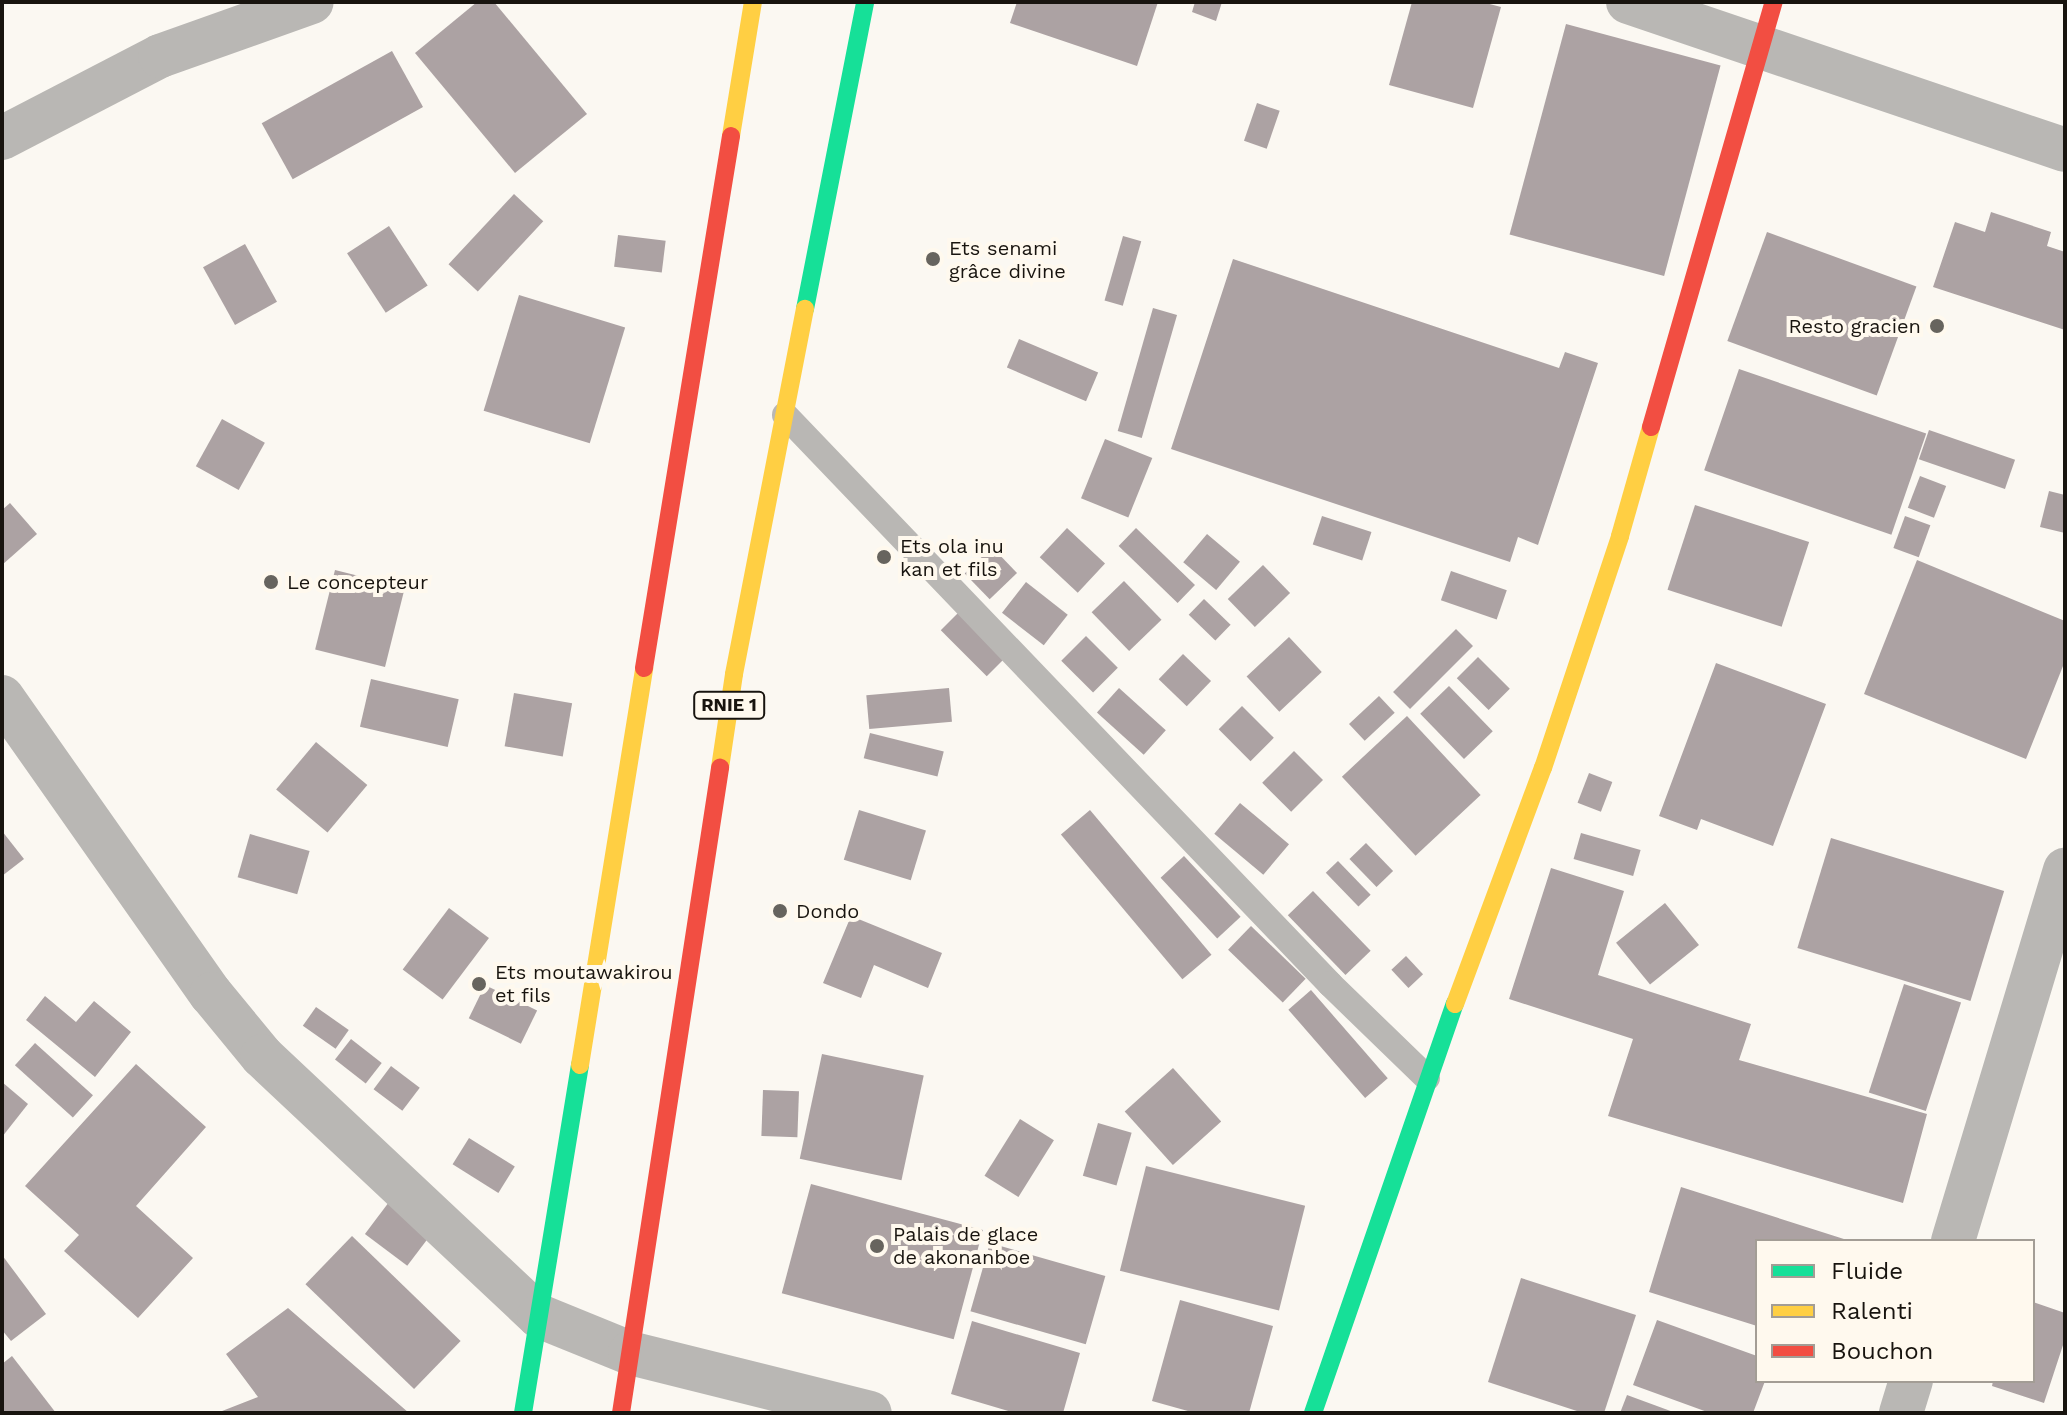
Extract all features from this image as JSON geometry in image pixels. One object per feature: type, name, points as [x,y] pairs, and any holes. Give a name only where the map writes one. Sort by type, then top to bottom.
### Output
[{"type":"main road","points":[[523,1413],[753,2]]},
{"type":"main road","name":"RNIE 1","points":[[621,1413],[734,674],[865,2]]},
{"type":"main road","points":[[1313,1413],[1427,1078],[1543,768],[1620,536],[1774,2]]},
{"type":"street","points":[[2,138],[160,56],[312,2]]},
{"type":"street","points":[[1628,2],[2065,150]]},
{"type":"street","points":[[2,697],[211,994],[262,1056],[539,1316],[630,1353],[870,1413]]},
{"type":"street","points":[[1954,1239],[2065,869]]},
{"type":"street","points":[[1901,1413],[1910,1383]]},
{"type":"lane","points":[[785,415],[1330,984],[1427,1078]]},
{"type":"building","points":[[477,2],[494,2],[587,114],[515,173],[415,53]]},
{"type":"building","points":[[1017,2],[1158,2],[1137,66],[1010,23]]},
{"type":"building","points":[[1195,2],[1222,2],[1216,21],[1192,12]]},
{"type":"building","points":[[1412,2],[1482,2],[1501,7],[1473,108],[1389,85]]},
{"type":"building","points":[[1566,24],[1721,65],[1664,276],[1510,235]]},
{"type":"building","points":[[392,51],[423,107],[293,179],[262,123]]},
{"type":"building","points":[[1257,103],[1280,111],[1267,149],[1244,141]]},
{"type":"building","points":[[514,194],[543,221],[478,291],[449,264]]},
{"type":"building","points":[[1991,212],[2051,232],[2047,246],[2065,252],[2065,330],[1933,287],[1955,222],[1985,232]]},
{"type":"building","points":[[389,226],[428,286],[386,313],[347,253]]},
{"type":"building","points":[[1767,232],[1916,286],[1877,395],[1727,341]]},
{"type":"building","points":[[618,235],[666,241],[662,273],[614,267]]},
{"type":"building","points":[[1123,236],[1141,241],[1123,306],[1105,300]]},
{"type":"building","points":[[245,244],[277,302],[235,325],[203,267]]},
{"type":"building","points":[[1233,259],[1559,368],[1565,352],[1598,363],[1538,545],[1518,537],[1510,562],[1171,449]]},
{"type":"building","points":[[519,295],[625,327],[590,443],[484,411]]},
{"type":"building","points":[[1153,308],[1177,315],[1142,438],[1118,431]]},
{"type":"building","points":[[1019,339],[1098,373],[1086,401],[1007,368]]},
{"type":"building","points":[[1739,369],[1926,433],[1891,535],[1704,470]]},
{"type":"building","points":[[222,419],[265,443],[239,490],[196,466]]},
{"type":"building","points":[[1929,430],[2015,460],[2005,489],[1919,459]]},
{"type":"building","points":[[1105,439],[1152,458],[1128,517],[1081,498]]},
{"type":"building","points":[[1920,476],[1946,486],[1934,518],[1908,508]]},
{"type":"building","points":[[2049,491],[2065,495],[2065,533],[2040,527]]},
{"type":"building","points":[[10,503],[37,534],[2,565],[2,510]]},
{"type":"building","points":[[1695,505],[1809,542],[1782,627],[1667,590]]},
{"type":"building","points":[[1322,516],[1371,532],[1362,561],[1313,545]]},
{"type":"building","points":[[1905,516],[1930,525],[1919,557],[1893,548]]},
{"type":"building","points":[[1067,528],[1105,563],[1078,593],[1040,557]]},
{"type":"building","points":[[1136,528],[1195,585],[1178,603],[1119,546]]},
{"type":"building","points":[[1207,534],[1240,562],[1216,590],[1183,562]]},
{"type":"building","points":[[992,547],[1017,573],[990,599],[965,573]]},
{"type":"building","points":[[1917,560],[2065,621],[2065,661],[2026,759],[1864,694]]},
{"type":"building","points":[[1263,565],[1290,593],[1255,627],[1228,599]]},
{"type":"building","points":[[335,570],[405,587],[385,667],[315,650]]},
{"type":"building","points":[[1451,571],[1507,590],[1497,620],[1441,600]]},
{"type":"building","points":[[1124,581],[1162,620],[1129,651],[1092,612]]},
{"type":"building","points":[[1026,582],[1068,615],[1044,645],[1002,613]]},
{"type":"building","points":[[1204,599],[1231,625],[1215,641],[1189,615]]},
{"type":"building","points":[[962,609],[1008,655],[987,676],[941,630]]},
{"type":"building","points":[[1456,629],[1473,646],[1410,709],[1393,692]]},
{"type":"building","points":[[1086,636],[1118,668],[1093,693],[1061,661]]},
{"type":"building","points":[[1289,637],[1322,672],[1279,712],[1247,677]]},
{"type":"building","points":[[1183,654],[1211,681],[1187,706],[1159,679]]},
{"type":"building","points":[[1478,657],[1510,689],[1489,710],[1457,678]]},
{"type":"building","points":[[1716,663],[1826,704],[1773,846],[1701,819],[1697,830],[1659,816]]},
{"type":"building","points":[[371,679],[459,699],[448,747],[360,727]]},
{"type":"building","points":[[1449,686],[1493,731],[1464,759],[1420,714]]},
{"type":"building","points":[[949,688],[952,722],[869,729],[866,695]]},
{"type":"building","points":[[1119,688],[1166,730],[1144,755],[1097,713]]},
{"type":"building","points":[[514,693],[572,703],[563,756],[505,746]]},
{"type":"building","points":[[1379,696],[1395,713],[1365,741],[1349,724]]},
{"type":"building","points":[[1242,706],[1274,738],[1250,761],[1219,729]]},
{"type":"building","points":[[1407,716],[1481,795],[1416,856],[1342,777]]},
{"type":"building","points":[[870,733],[944,751],[937,777],[864,758]]},
{"type":"building","points":[[316,742],[367,785],[327,833],[276,789]]},
{"type":"building","points":[[1294,751],[1323,780],[1291,812],[1262,783]]},
{"type":"building","points":[[1589,773],[1612,782],[1601,812],[1578,803]]},
{"type":"building","points":[[1240,803],[1289,844],[1263,875],[1214,834]]},
{"type":"building","points":[[859,810],[926,830],[911,880],[844,860]]},
{"type":"building","points":[[1090,810],[1211,955],[1182,979],[1061,834]]},
{"type":"building","points":[[2,831],[24,859],[2,876]]},
{"type":"building","points":[[1581,833],[1641,850],[1633,876],[1574,859]]},
{"type":"building","points":[[250,834],[310,851],[297,894],[238,877]]},
{"type":"building","points":[[1831,838],[2004,891],[1970,1001],[1797,948]]},
{"type":"building","points":[[1366,843],[1393,871],[1377,887],[1349,859]]},
{"type":"building","points":[[1184,856],[1241,917],[1217,939],[1161,878]]},
{"type":"building","points":[[1338,861],[1371,895],[1358,907],[1326,873]]},
{"type":"building","points":[[1551,868],[1624,891],[1598,975],[1751,1024],[1739,1060],[1927,1114],[1903,1203],[1608,1116],[1633,1039],[1509,999]]},
{"type":"building","points":[[1313,891],[1371,951],[1345,975],[1288,915]]},
{"type":"building","points":[[1665,903],[1699,945],[1650,985],[1616,943]]},
{"type":"building","points":[[449,908],[489,938],[443,1000],[403,969]]},
{"type":"building","points":[[851,916],[942,953],[928,988],[874,965],[861,998],[823,983]]},
{"type":"building","points":[[1251,926],[1306,979],[1283,1003],[1228,950]]},
{"type":"building","points":[[1406,956],[1423,974],[1408,988],[1391,970]]},
{"type":"building","points":[[1904,984],[1961,1003],[1926,1111],[1869,1092]]},
{"type":"building","points":[[485,985],[537,1010],[521,1044],[469,1018]]},
{"type":"building","points":[[1311,990],[1388,1078],[1365,1098],[1288,1010]]},
{"type":"building","points":[[45,996],[76,1022],[94,1001],[131,1032],[95,1077],[26,1020]]},
{"type":"building","points":[[316,1007],[349,1030],[336,1049],[303,1026]]},
{"type":"building","points":[[351,1039],[382,1063],[366,1083],[335,1059]]},
{"type":"building","points":[[35,1043],[93,1095],[73,1117],[15,1065]]},
{"type":"building","points":[[822,1054],[924,1076],[901,1180],[800,1159]]},
{"type":"building","points":[[136,1064],[206,1127],[136,1206],[193,1258],[138,1318],[64,1251],[79,1235],[25,1186]]},
{"type":"building","points":[[391,1066],[420,1088],[402,1111],[374,1089]]},
{"type":"building","points":[[1173,1068],[1221,1122],[1173,1165],[1125,1111]]},
{"type":"building","points":[[2,1082],[28,1104],[2,1137]]},
{"type":"building","points":[[763,1090],[799,1091],[797,1137],[761,1136]]},
{"type":"building","points":[[1020,1119],[1054,1140],[1018,1197],[984,1176]]},
{"type":"building","points":[[1098,1123],[1132,1133],[1116,1186],[1083,1176]]},
{"type":"building","points":[[469,1138],[515,1167],[498,1193],[453,1164]]},
{"type":"building","points":[[1146,1166],[1305,1206],[1279,1310],[1120,1271]]},
{"type":"building","points":[[811,1184],[983,1230],[954,1339],[782,1293]]},
{"type":"building","points":[[1681,1187],[1844,1239],[1755,1239],[1755,1325],[1649,1292]]},
{"type":"building","points":[[389,1202],[431,1234],[407,1266],[365,1234]]},
{"type":"building","points":[[352,1236],[461,1341],[414,1389],[305,1284]]},
{"type":"building","points":[[990,1243],[1105,1276],[1086,1344],[970,1311]]},
{"type":"building","points":[[2,1255],[46,1314],[11,1341],[2,1330]]},
{"type":"building","points":[[1521,1278],[1636,1315],[1604,1413],[1583,1413],[1488,1382]]},
{"type":"building","points":[[1180,1300],[1273,1326],[1249,1413],[1195,1413],[1152,1401]]},
{"type":"building","points":[[2035,1303],[2065,1313],[2065,1339],[2044,1403],[1992,1386],[1993,1383],[2035,1383]]},
{"type":"building","points":[[288,1308],[409,1413],[217,1413],[258,1397],[226,1354]]},
{"type":"building","points":[[1657,1320],[1755,1355],[1755,1383],[1764,1383],[1753,1413],[1710,1413],[1633,1385]]},
{"type":"building","points":[[972,1321],[1080,1353],[1063,1413],[1015,1413],[951,1394]]},
{"type":"building","points":[[12,1356],[56,1413],[2,1413],[2,1364]]},
{"type":"building","points":[[1627,1395],[1676,1413],[1620,1413]]},
{"type":"traffic: fast","points":[[805,309],[865,2]]},
{"type":"traffic: fast","points":[[1313,1413],[1455,1004]]},
{"type":"traffic: fast","points":[[523,1413],[580,1065]]},
{"type":"traffic: slow","points":[[731,136],[753,2]]},
{"type":"traffic: slow","points":[[720,768],[734,674],[805,309]]},
{"type":"traffic: slow","points":[[1455,1004],[1543,768],[1620,536],[1651,427]]},
{"type":"traffic: slow","points":[[580,1065],[644,668]]},
{"type":"traffic: jam","points":[[1651,427],[1774,2]]},
{"type":"traffic: jam","points":[[644,668],[731,136]]},
{"type":"traffic: jam","points":[[621,1413],[720,768]]},
{"type":"place","name":"Ets senami grâce divine","points":[[933,259]]},
{"type":"place","name":"Resto gracien","points":[[1937,326]]},
{"type":"place","name":"Ets ola inu kan et fils","points":[[884,557]]},
{"type":"place","name":"Le concepteur","points":[[271,582]]},
{"type":"place","name":"Dondo","points":[[780,911]]},
{"type":"place","name":"Ets moutawakirou et fils","points":[[479,984]]},
{"type":"place","name":"Palais de glace de akonanboe","points":[[877,1246]]}]
